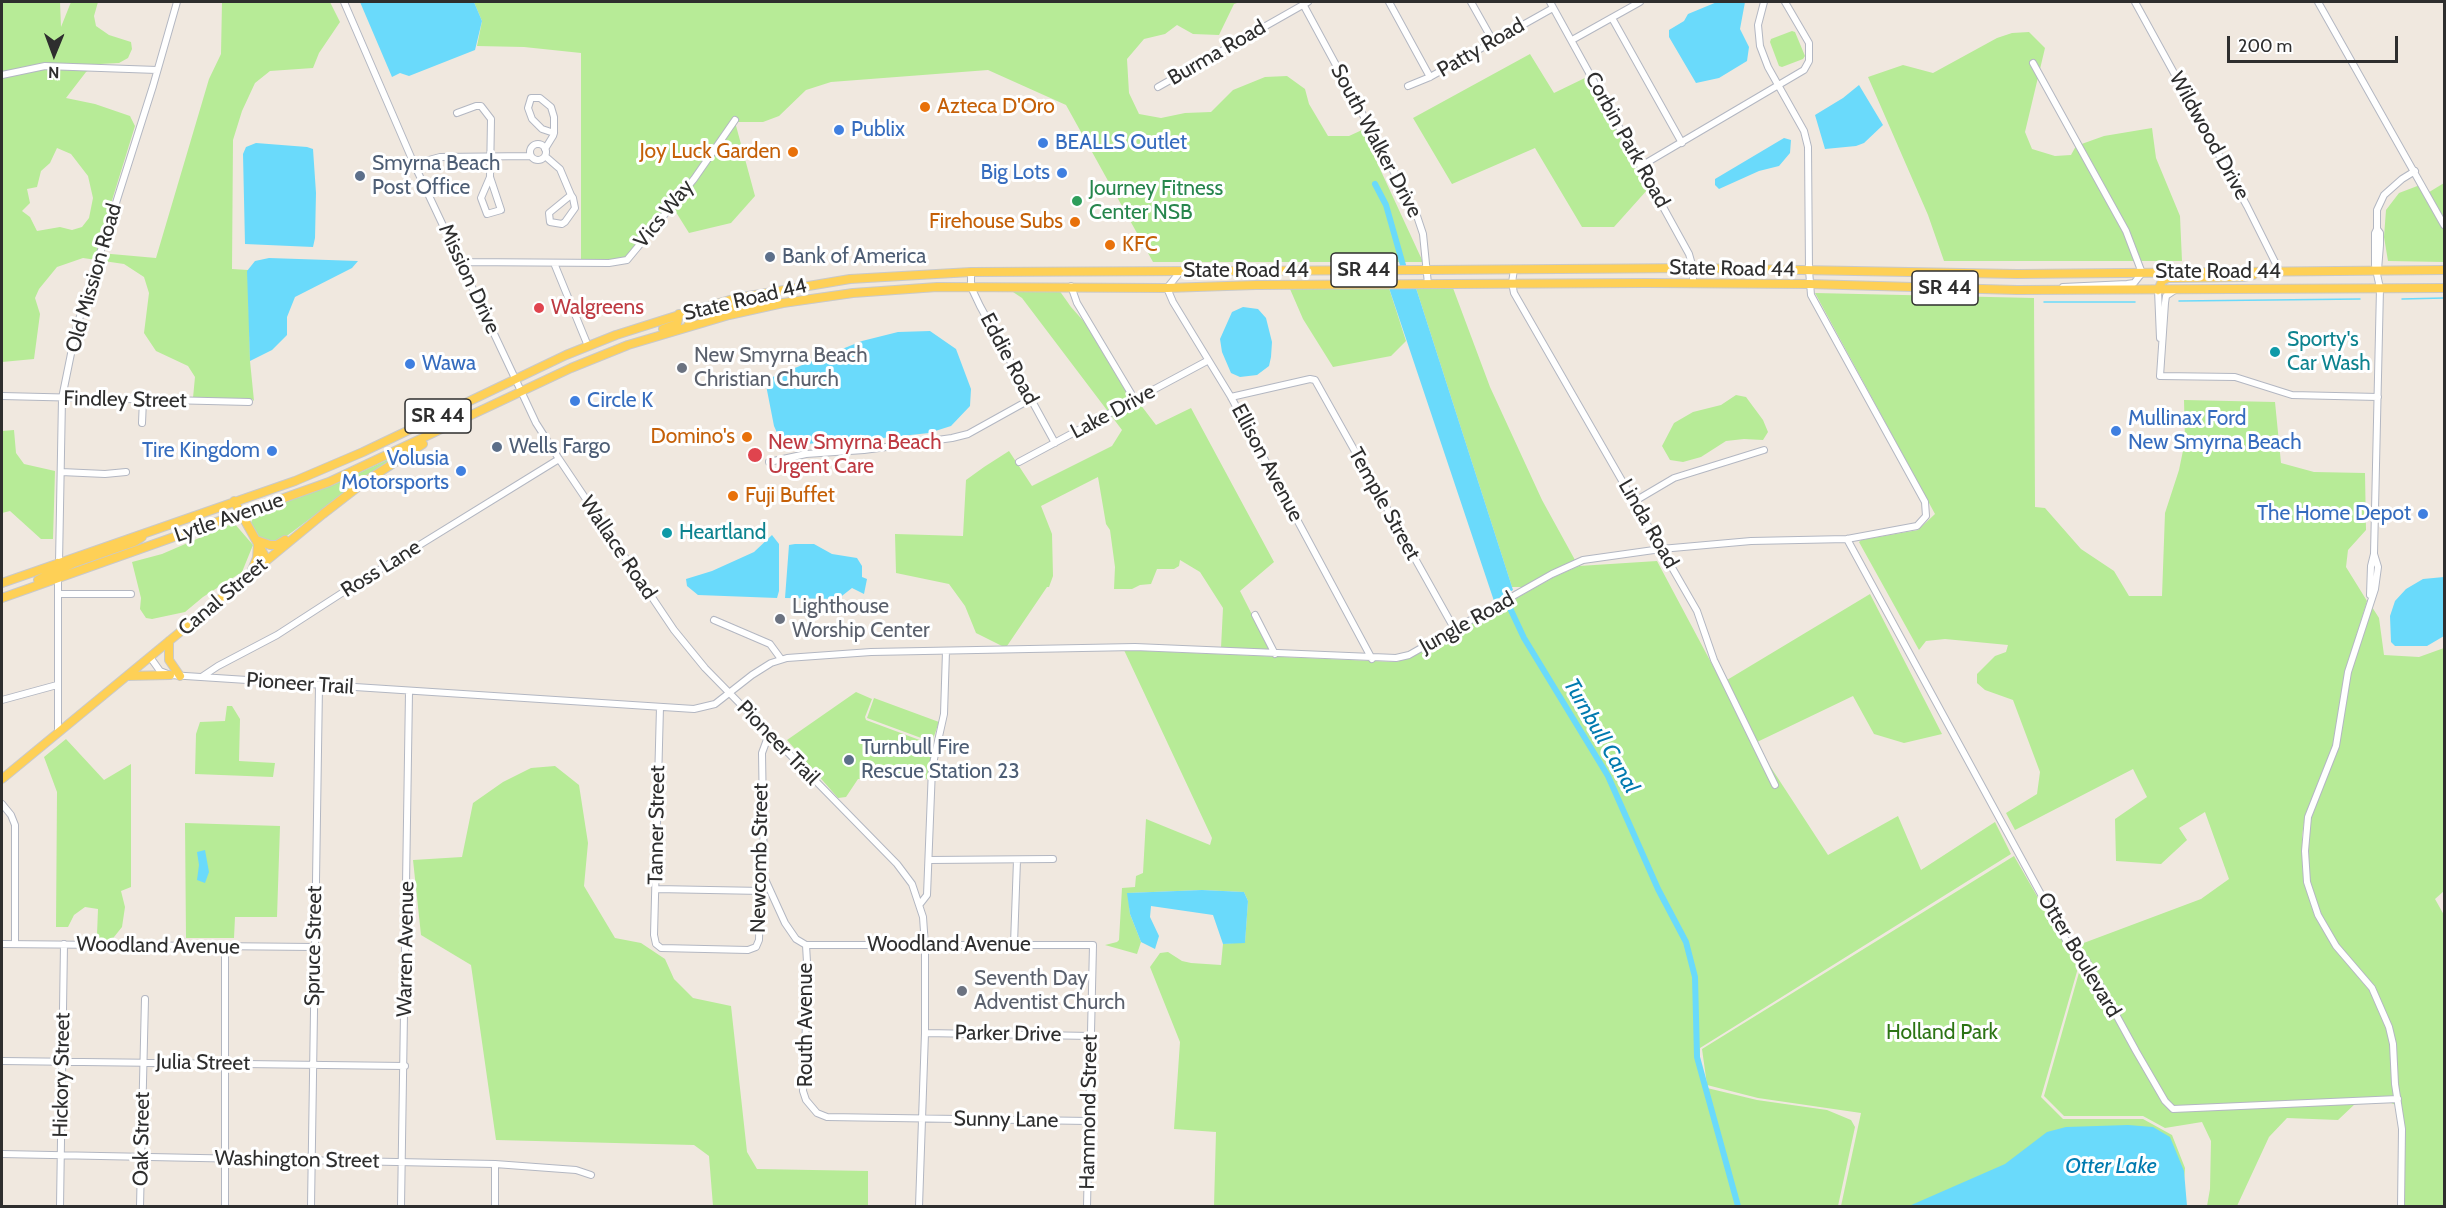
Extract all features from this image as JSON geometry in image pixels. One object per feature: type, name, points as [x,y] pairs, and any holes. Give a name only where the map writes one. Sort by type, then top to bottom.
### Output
[{"type":"main road","name":"State Road 44","points":[[234,501],[295,481],[588,346],[679,314],[809,284],[890,275],[971,272],[1693,268],[1953,274],[2445,270]]},
{"type":"main road","points":[[1255,271],[1256,285]]},
{"type":"main road","points":[[2158,290],[2162,280],[2168,278],[2243,277],[2276,272]]},
{"type":"main road","name":"State Road 44","points":[[452,425],[604,355],[688,326],[811,298],[881,290],[1071,286],[1167,288],[1256,285],[1693,282],[2022,290],[2445,288]]},
{"type":"main road","points":[[688,326],[691,316],[746,302],[763,293]]},
{"type":"main road","points":[[604,355],[620,344],[677,324],[679,314]]},
{"type":"main road","name":"Lytle Avenue","points":[[2,597],[329,482],[452,425]]},
{"type":"main road","name":"Canal Street","points":[[2,779],[363,483],[452,425]]},
{"type":"main road","points":[[389,455],[399,435]]},
{"type":"main road","points":[[234,501],[267,560]]},
{"type":"main road","name":"Lytle Avenue","points":[[2,583],[234,501]]},
{"type":"main road","points":[[58,578],[64,568],[134,542],[153,530]]},
{"type":"main road","points":[[257,542],[278,545],[300,533]]},
{"type":"main road","points":[[250,574],[255,565],[257,542]]},
{"type":"main road","points":[[2,597],[9,590],[47,577],[59,563]]},
{"type":"main road","points":[[170,641],[169,660],[180,676]]},
{"type":"main road","points":[[128,676],[170,675]]},
{"type":"street","name":"Old Mission Road","points":[[59,563],[62,398],[76,328],[177,2]]},
{"type":"street","name":"Mission Drive","points":[[344,2],[414,164],[521,392]]},
{"type":"street","points":[[1389,2],[1430,77]]},
{"type":"street","points":[[1471,2],[1493,41]]},
{"type":"street","points":[[1572,40],[1640,2]]},
{"type":"street","name":"Jungle Road","points":[[730,694],[752,675],[781,659],[871,652],[1135,647],[1372,659],[1396,658],[1409,655],[1552,574],[1583,560],[1661,549],[1751,541],[1846,539],[1917,526],[1925,517],[1927,508],[1815,304],[1809,284],[1808,147],[1804,131],[1768,67],[1760,46],[1758,25],[1764,2]]},
{"type":"street","points":[[1641,166],[1780,87],[1804,70],[1811,51],[1809,43],[1785,2]]},
{"type":"street","name":"Wildwood Drive","points":[[2135,2],[2247,206],[2276,272]]},
{"type":"street","points":[[2318,2],[2445,225]]},
{"type":"street","name":"Burma Road","points":[[1158,87],[1306,3]]},
{"type":"street","name":"South Walker Drive","points":[[1306,3],[1416,213],[1423,234],[1428,284]]},
{"type":"street","name":"Patty Road","points":[[1408,86],[1430,77],[1552,5]]},
{"type":"street","name":"Corbin Park Road","points":[[1552,5],[1689,254],[1693,268],[1693,282]]},
{"type":"street","points":[[1612,18],[1682,143]]},
{"type":"street","points":[[2022,290],[2127,285],[2134,283],[2142,273],[2126,231],[2033,63]]},
{"type":"street","points":[[2,75],[45,66],[157,70]]},
{"type":"street","points":[[414,164],[440,157],[531,156],[538,160],[545,152],[554,133],[554,117],[551,107],[540,98],[531,98],[528,108],[532,119],[542,129],[554,133]]},
{"type":"street","points":[[457,113],[481,106],[491,119],[489,177],[501,210],[487,214],[481,198],[489,177]]},
{"type":"street","name":"Vics Way","points":[[460,262],[609,263],[627,260],[694,179],[735,120]]},
{"type":"street","points":[[531,156],[531,150],[535,145],[540,145],[560,169],[571,195],[575,208],[566,222],[562,224],[550,222],[549,213],[571,195]]},
{"type":"street","points":[[2401,1206],[2402,1129],[2394,1044],[2385,1013],[2372,988],[2336,946],[2318,915],[2307,882],[2305,863],[2308,817],[2336,746],[2348,672],[2370,602],[2371,566],[2374,554],[2380,288],[2377,271],[2380,265],[2380,233],[2377,229],[2377,210],[2384,195],[2396,183],[2415,171]]},
{"type":"street","points":[[554,263],[588,346]]},
{"type":"street","points":[[1512,283],[1514,269]]},
{"type":"street","name":"Eddie Road","points":[[971,272],[972,287],[1055,443]]},
{"type":"street","points":[[1167,288],[1180,272]]},
{"type":"street","name":"Linda Road","points":[[1512,283],[1518,301],[1697,611],[1714,660],[1775,785]]},
{"type":"street","points":[[809,284],[811,298]]},
{"type":"street","points":[[1071,286],[1077,303],[1134,400]]},
{"type":"street","name":"Ellison Avenue","points":[[1167,288],[1173,303],[1207,362],[1231,397],[1372,659]]},
{"type":"street","points":[[2175,289],[2166,296],[2164,303],[2160,376],[2235,377],[2292,395],[2378,397]]},
{"type":"street","points":[[2158,290],[2162,350]]},
{"type":"street","name":"Lake Drive","points":[[1019,462],[1207,362]]},
{"type":"street","name":"Temple Street","points":[[1231,397],[1313,379],[1455,630]]},
{"type":"street","name":"Wallace Road","points":[[521,392],[536,423],[559,459],[674,630],[730,694]]},
{"type":"street","name":"Findley Street","points":[[2,396],[249,402]]},
{"type":"street","points":[[769,462],[806,454],[854,451],[952,438],[968,434],[1031,399]]},
{"type":"street","points":[[142,423],[143,400]]},
{"type":"street","points":[[1635,501],[1674,478],[1764,450]]},
{"type":"street","name":"Ross Lane","points":[[202,677],[277,635],[559,459]]},
{"type":"street","points":[[61,472],[105,474],[126,472]]},
{"type":"street","name":"Otter Boulevard","points":[[1846,539],[2067,942],[2086,960],[2165,1101],[2171,1107],[2181,1110],[2398,1100]]},
{"type":"street","points":[[58,578],[58,733]]},
{"type":"street","points":[[58,594],[131,594]]},
{"type":"street","points":[[1255,615],[1275,654]]},
{"type":"street","points":[[714,620],[770,645],[781,659]]},
{"type":"street","points":[[920,904],[927,895],[932,768],[944,714],[946,651]]},
{"type":"street","points":[[150,657],[160,671],[170,675]]},
{"type":"street","name":"Pioneer Trail","points":[[170,675],[694,709],[716,704],[730,694],[897,864],[912,884],[920,904],[925,946],[925,1033],[919,1206]]},
{"type":"street","points":[[2,700],[57,685]]},
{"type":"street","name":"Spruce Street","points":[[311,1206],[319,686]]},
{"type":"street","name":"Warren Avenue","points":[[401,1206],[405,1066],[409,692]]},
{"type":"street","name":"Tanner Street","points":[[660,707],[656,944],[661,948],[748,950],[756,947]]},
{"type":"street","name":"Newcomb Street","points":[[756,947],[759,940],[760,891],[764,876],[762,753],[769,734]]},
{"type":"street","points":[[2,804],[11,815],[15,825],[15,944]]},
{"type":"street","points":[[929,860],[1053,859]]},
{"type":"street","points":[[1014,944],[1017,860]]},
{"type":"street","name":"Routh Avenue","points":[[764,876],[785,923],[796,939],[806,945],[808,979],[803,1091],[806,1100],[812,1109],[827,1117],[922,1118]]},
{"type":"street","points":[[656,889],[771,891]]},
{"type":"street","name":"Woodland Avenue","points":[[2,944],[225,948],[314,947]]},
{"type":"street","name":"Hickory Street","points":[[60,1206],[64,945]]},
{"type":"street","name":"Woodland Avenue","points":[[806,945],[1093,945]]},
{"type":"street","name":"Hammond Street","points":[[1087,1206],[1093,945]]},
{"type":"street","points":[[225,948],[223,1063],[225,1206]]},
{"type":"street","name":"Oak Street","points":[[140,1206],[145,999]]},
{"type":"street","name":"Parker Drive","points":[[925,1033],[1091,1036]]},
{"type":"street","name":"Julia Street","points":[[2,1061],[405,1066]]},
{"type":"street","name":"Sunny Lane","points":[[922,1118],[1089,1121]]},
{"type":"street","name":"Washington Street","points":[[2,1154],[495,1164],[576,1170],[591,1175]]},
{"type":"street","points":[[495,1164],[495,1206]]},
{"type":"green space","points":[[2,2],[60,2],[61,27],[71,2],[98,2],[94,16],[96,26],[109,35],[131,42],[132,49],[128,58],[119,63],[100,64],[86,72],[66,98],[95,104],[130,116],[135,126],[109,210],[100,253],[156,258],[209,79],[221,54],[222,2],[330,2],[340,22],[319,53],[313,68],[270,71],[255,83],[242,111],[233,140],[232,269],[248,270],[250,361],[254,401],[252,399],[193,398],[195,377],[188,366],[156,351],[144,333],[149,293],[144,277],[124,264],[83,258],[57,267],[39,289],[35,298],[40,314],[34,359],[2,362]],"holes":[[[57,148],[71,154],[88,176],[93,198],[89,218],[82,227],[72,230],[60,227],[37,231],[30,217],[22,211],[30,203],[27,189],[37,187],[41,171],[50,163]]]},
{"type":"green space","points":[[474,2],[1240,2],[1234,4],[1219,35],[1193,34],[1177,25],[1165,34],[1144,39],[1127,59],[1129,93],[1139,114],[1161,118],[1185,113],[1211,112],[1233,90],[1265,77],[1287,76],[1305,89],[1309,104],[1328,136],[1349,136],[1362,130],[1423,262],[1153,262],[1066,105],[988,70],[831,82],[806,90],[779,116],[763,122],[735,122],[755,196],[731,223],[689,233],[669,201],[626,264],[581,263],[581,53],[524,47],[477,46],[482,21]]},
{"type":"green space","points":[[1795,32],[1805,56],[1803,59],[1782,67],[1779,66],[1770,42],[1771,39]]},
{"type":"green space","points":[[2029,32],[2045,48],[2025,132],[2032,149],[2055,156],[2071,155],[2076,146],[2104,136],[2152,128],[2156,158],[2180,216],[2182,261],[1944,261],[1928,215],[1868,77],[1903,65],[1933,73],[1997,38],[2012,33]]},
{"type":"green space","points":[[1530,54],[1554,93],[1587,77],[1648,189],[1614,227],[1582,227],[1535,148],[1452,184],[1413,118]]},
{"type":"green space","points":[[2444,183],[2444,262],[2388,261],[2384,237],[2386,210],[2399,193],[2420,185],[2426,194]]},
{"type":"green space","points":[[1389,288],[1406,341],[1391,356],[1333,367],[1303,319],[1290,289]]},
{"type":"green space","points":[[1416,288],[1453,288],[1490,387],[1542,500],[1575,560],[1523,587],[1512,587]]},
{"type":"green space","points":[[1010,290],[1059,290],[1110,351],[1127,387],[1156,425],[1191,408],[1274,562],[1240,591],[1270,650],[1221,648],[1223,608],[1200,572],[1180,560],[1179,566],[1174,569],[1157,569],[1151,584],[1140,585],[1132,589],[1114,589],[1115,567],[1110,530],[1106,524],[1098,477],[1041,506],[1052,534],[1053,576],[1049,587],[1007,646],[1002,646],[976,633],[965,606],[949,584],[896,573],[895,534],[963,536],[966,480],[1009,451],[1032,486],[1112,446],[1122,430],[1022,298]]},
{"type":"green space","points":[[1815,293],[2034,298],[2035,507],[2045,508],[2081,549],[2114,571],[2129,596],[2162,596],[2165,513],[2179,470],[2185,441],[2184,400],[2275,402],[2281,463],[2314,472],[2365,473],[2366,530],[2348,550],[2346,567],[2367,601],[2345,672],[2333,745],[2305,816],[2302,864],[2304,883],[2315,917],[2334,948],[2369,990],[2387,1028],[2391,1045],[2396,1105],[2386,1101],[2356,1103],[2338,1120],[2287,1118],[2269,1137],[2237,1206],[2207,1206],[2210,1189],[2211,1141],[2202,1122],[2165,1128],[2143,1116],[2064,1116],[2044,1096],[2082,962],[2073,947],[2201,899],[2229,879],[2205,812],[2179,828],[2187,840],[2161,864],[2116,861],[2115,819],[2147,797],[2133,769],[2015,830],[2006,813],[2037,794],[2040,772],[2013,700],[1985,690],[1977,683],[1977,674],[1995,656],[2006,652],[2008,645],[1945,639],[1926,641],[1919,650],[1859,542],[1918,530],[1935,514]]},
{"type":"green space","points":[[1736,395],[1746,397],[1763,420],[1768,432],[1763,440],[1726,441],[1701,457],[1683,462],[1670,460],[1662,446],[1674,423],[1693,412],[1721,405]]},
{"type":"green space","points":[[14,430],[16,453],[24,464],[55,471],[53,539],[41,539],[10,511],[2,513],[2,431]]},
{"type":"green space","points":[[387,460],[389,465],[362,480],[276,544],[260,538],[251,523],[255,513],[333,485]]},
{"type":"green space","points":[[234,523],[253,545],[242,572],[203,597],[185,612],[152,619],[146,618],[140,609],[141,598],[132,562],[162,554]]},
{"type":"green space","points":[[1657,561],[1722,683],[1870,594],[1942,734],[1904,743],[1874,734],[1853,696],[1755,743],[1828,855],[1898,816],[1921,870],[1995,822],[2011,854],[1700,1048],[1700,1065],[1707,1088],[1757,1100],[1827,1110],[1851,1120],[1855,1127],[1838,1206],[1214,1206],[1216,1132],[1174,1129],[1180,1042],[1150,967],[1160,953],[1168,952],[1182,961],[1221,965],[1223,944],[1245,942],[1248,901],[1244,892],[1202,890],[1128,893],[1130,914],[1141,942],[1137,954],[1105,945],[1119,940],[1122,888],[1135,887],[1136,876],[1143,873],[1146,819],[1210,845],[1212,838],[1124,650],[1396,662],[1410,658],[1554,577],[1579,566]]},
{"type":"green space","points":[[2372,607],[2379,618],[2384,655],[2419,657],[2444,648],[2444,891],[2435,899],[2444,915],[2444,1206],[2404,1206],[2405,1129],[2392,1026],[2374,986],[2338,944],[2320,914],[2310,881],[2307,851],[2311,818],[2339,747],[2350,673]]},
{"type":"green space","points":[[856,692],[872,699],[866,720],[933,745],[929,779],[858,779],[846,797],[838,798],[787,740]]},
{"type":"green space","points":[[874,698],[939,722],[932,742],[867,718]]},
{"type":"green space","points":[[227,706],[232,706],[240,719],[239,761],[275,763],[273,777],[195,774],[196,734],[200,722],[225,721]]},
{"type":"green space","points":[[66,739],[104,780],[131,764],[131,887],[121,891],[125,907],[122,927],[110,942],[101,945],[97,935],[98,909],[85,907],[74,915],[68,927],[56,927],[57,792],[44,757]]},
{"type":"green space","points":[[555,766],[579,785],[588,843],[584,886],[615,938],[641,943],[665,959],[674,979],[693,998],[731,1006],[747,1152],[757,1169],[868,1171],[868,1206],[713,1206],[709,1156],[694,1145],[496,1140],[471,965],[421,935],[413,860],[462,857],[473,803],[503,782],[531,768]]},
{"type":"green space","points":[[185,823],[280,826],[277,917],[235,917],[234,938],[186,938]]},
{"type":"green space","name":"Holland Park","points":[[2014,856],[2049,917],[2080,961],[2041,1097],[2063,1119],[2143,1119],[2172,1135],[2185,1168],[2182,1206],[1841,1206],[1861,1113],[1758,1098],[1707,1085],[1702,1049]]},
{"type":"water","points":[[360,2],[474,2],[482,21],[475,50],[409,76],[400,73],[392,77]]},
{"type":"water","points":[[1717,2],[1745,2],[1740,29],[1749,47],[1747,61],[1719,78],[1696,83],[1669,37],[1669,30],[1684,21],[1688,14]]},
{"type":"water","points":[[1859,85],[1883,125],[1864,143],[1825,149],[1815,115]]},
{"type":"water","points":[[1784,138],[1791,140],[1790,153],[1779,166],[1759,171],[1719,189],[1715,185],[1715,179]]},
{"type":"water","points":[[256,143],[313,149],[316,193],[313,247],[245,244],[243,154],[246,147]]},
{"type":"water","points":[[269,258],[358,261],[352,268],[295,297],[287,317],[287,335],[272,350],[250,361],[247,271],[255,261]]},
{"type":"water","points":[[1389,288],[1416,288],[1513,590],[1494,601]]},
{"type":"water","points":[[1243,307],[1258,309],[1266,318],[1272,342],[1269,366],[1257,375],[1240,377],[1231,373],[1222,352],[1220,339],[1232,312]]},
{"type":"water","points":[[930,331],[956,349],[971,389],[970,406],[951,426],[929,433],[855,441],[788,445],[779,437],[774,426],[765,380],[862,341],[898,332]]},
{"type":"water","points":[[772,535],[779,544],[777,598],[698,595],[687,586],[686,579],[712,571],[754,552]]},
{"type":"water","points":[[814,544],[832,554],[857,558],[862,566],[862,577],[867,579],[864,594],[852,588],[838,599],[785,598],[789,545]]},
{"type":"water","points":[[2444,577],[2444,636],[2427,646],[2395,646],[2391,642],[2390,616],[2395,601],[2406,589],[2423,579]]},
{"type":"water","points":[[205,850],[209,872],[205,883],[197,880],[199,865],[197,852]]},
{"type":"water","points":[[1202,890],[1244,892],[1248,901],[1245,943],[1223,944],[1213,915],[1151,906],[1150,917],[1159,936],[1155,949],[1141,942],[1130,914],[1127,893]]},
{"type":"water","name":"Otter Lake","points":[[2128,1125],[2153,1127],[2170,1137],[2184,1171],[2187,1206],[1909,1206],[2005,1164],[2047,1132],[2066,1127]]},
{"type":"waterway","points":[[1375,184],[1386,205],[1403,265]]},
{"type":"waterway","points":[[2402,299],[2444,298]]},
{"type":"waterway","points":[[2179,301],[2360,299]]},
{"type":"waterway","points":[[2044,302],[2135,302]]},
{"type":"waterway","name":"Turnbull Canal","points":[[1501,589],[1524,638],[1608,776],[1658,889],[1686,942],[1695,977],[1697,1057],[1738,1206]]},
{"type":"place","name":"Azteca D'Oro","points":[[925,107]]},
{"type":"place","name":"Publix","points":[[839,130]]},
{"type":"place","name":"BEALLS Outlet","points":[[1043,143]]},
{"type":"place","name":"Joy Luck Garden","points":[[793,152]]},
{"type":"place","name":"Big Lots","points":[[1062,173]]},
{"type":"place","name":"Smyrna Beach Post Office","points":[[360,176]]},
{"type":"place","name":"Journey Fitness Center NSB","points":[[1077,201]]},
{"type":"place","name":"Firehouse Subs","points":[[1075,222]]},
{"type":"place","name":"KFC","points":[[1110,245]]},
{"type":"place","name":"Bank of America","points":[[770,257]]},
{"type":"place","name":"Walgreens","points":[[539,308]]},
{"type":"place","name":"Sporty's Car Wash","points":[[2275,352]]},
{"type":"place","name":"Wawa","points":[[410,364]]},
{"type":"place","name":"New Smyrna Beach Christian Church","points":[[682,368]]},
{"type":"place","name":"Circle K","points":[[575,401]]},
{"type":"place","name":"Mullinax Ford New Smyrna Beach","points":[[2116,431]]},
{"type":"place","name":"Domino's","points":[[747,437]]},
{"type":"place","name":"Wells Fargo","points":[[497,447]]},
{"type":"place","name":"Tire Kingdom","points":[[272,451]]},
{"type":"place","name":"New Smyrna Beach Urgent Care","points":[[755,455]]},
{"type":"place","name":"Volusia Motorsports","points":[[461,471]]},
{"type":"place","name":"Fuji Buffet","points":[[733,496]]},
{"type":"place","name":"The Home Depot","points":[[2423,514]]},
{"type":"place","name":"Heartland","points":[[667,533]]},
{"type":"place","name":"Lighthouse Worship Center","points":[[780,619]]},
{"type":"place","name":"Turnbull Fire Rescue Station 23","points":[[849,760]]},
{"type":"place","name":"Seventh Day Adventist Church","points":[[962,991]]}]
